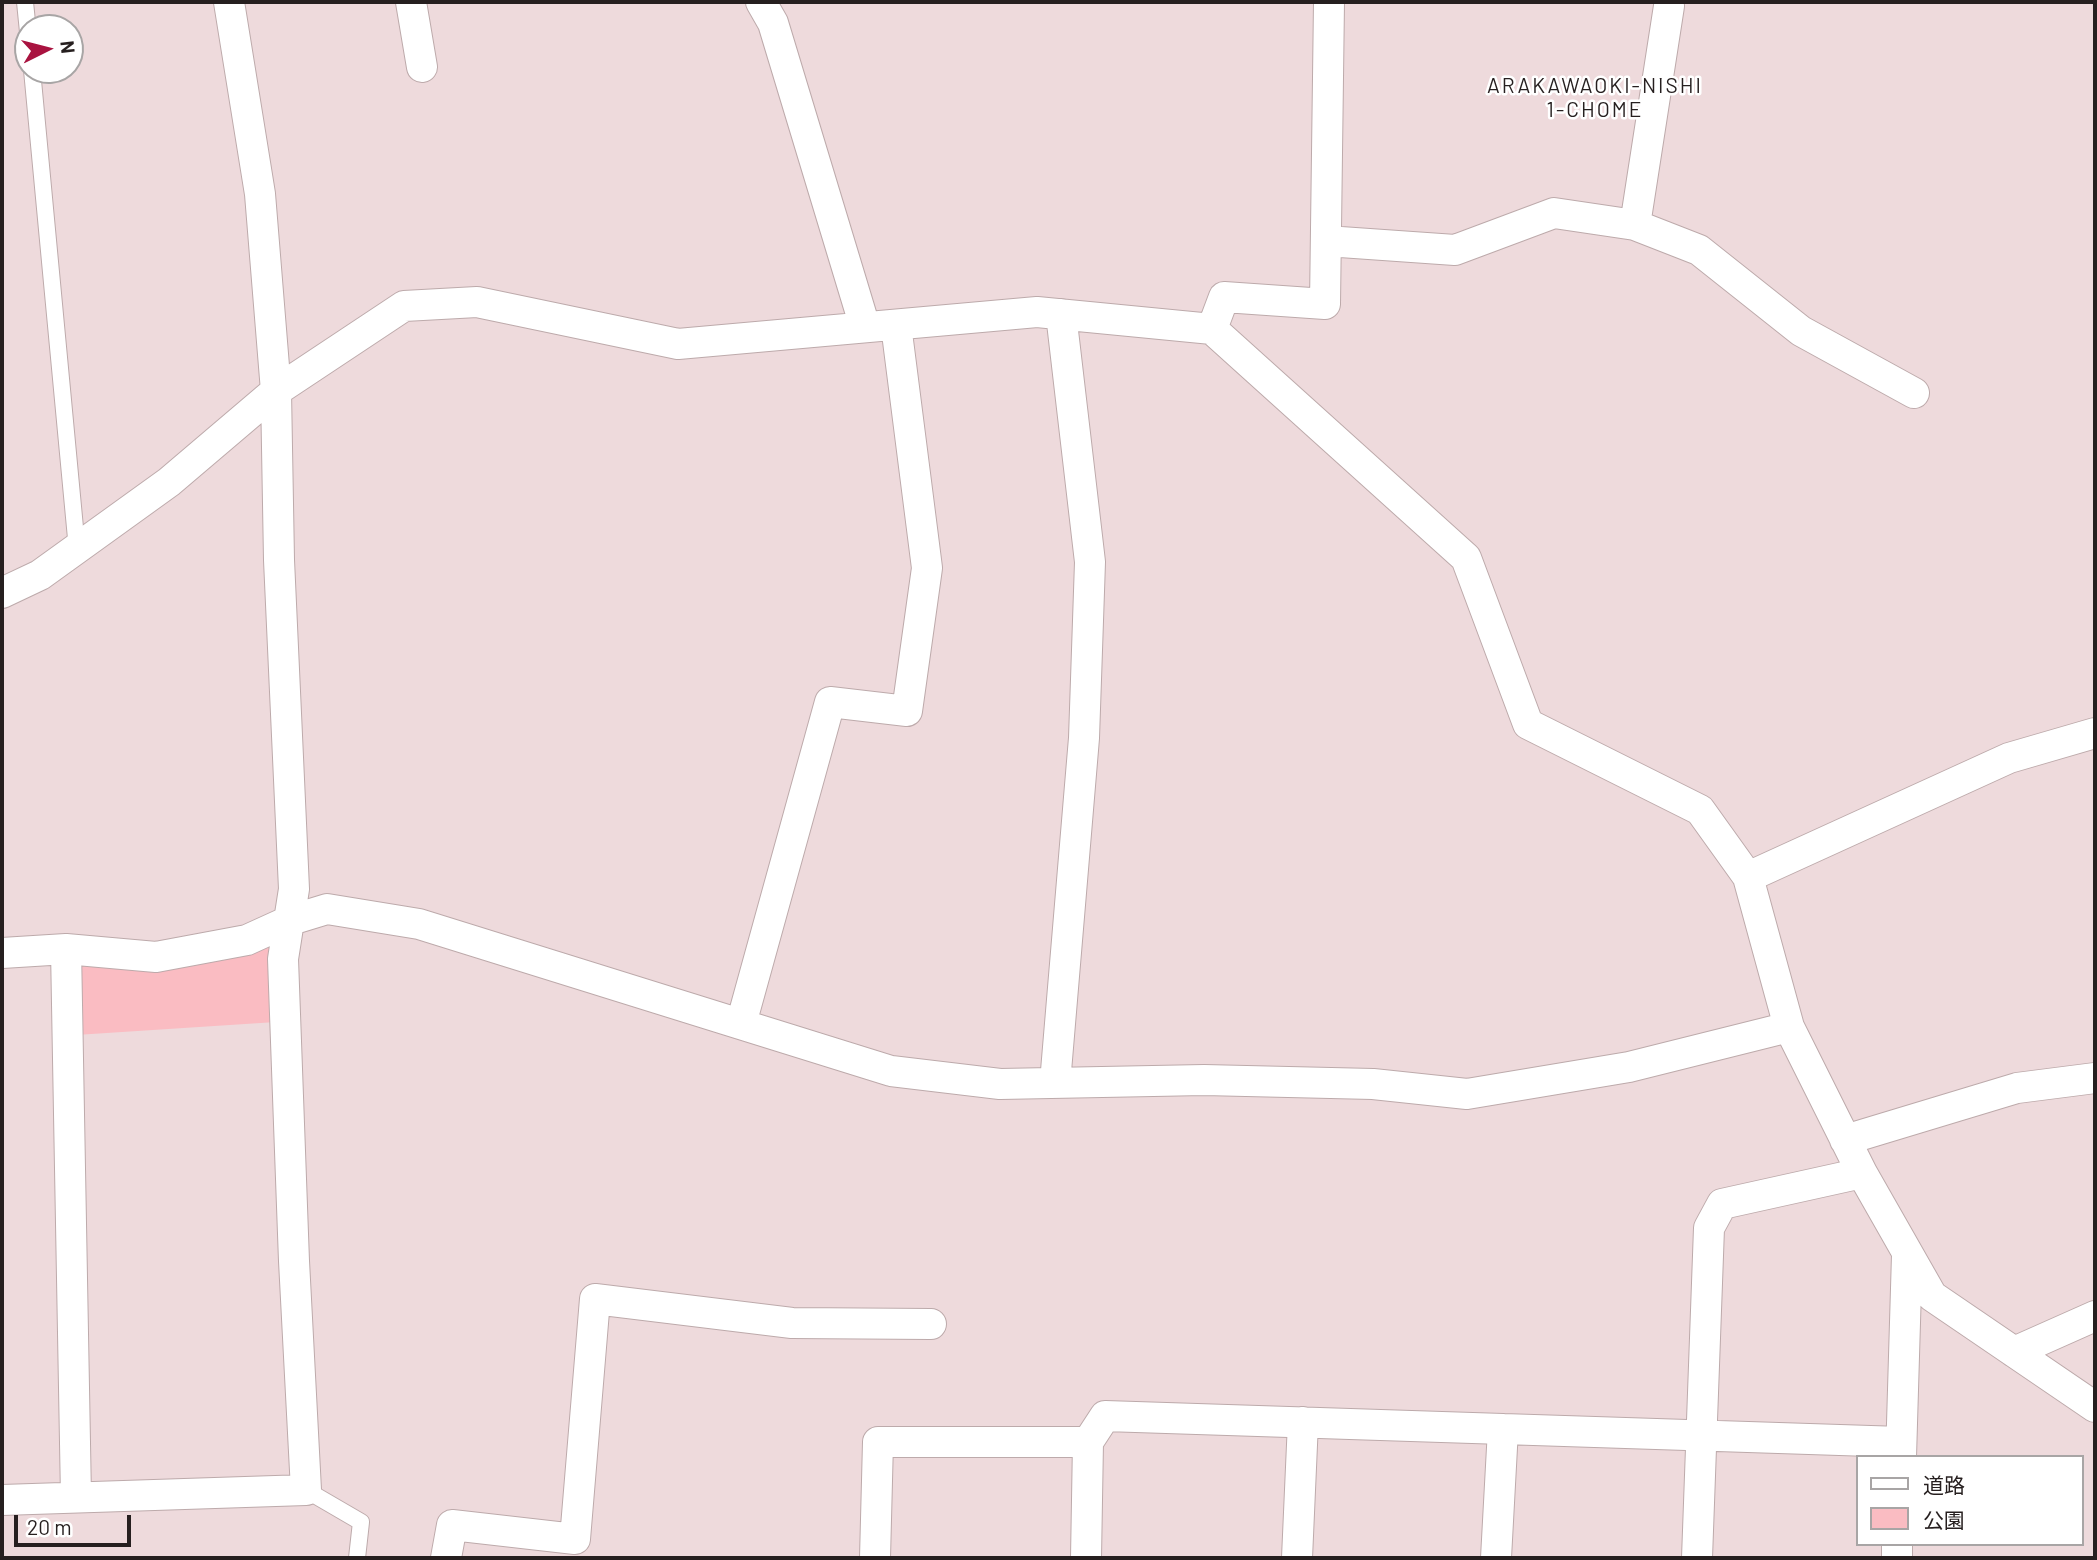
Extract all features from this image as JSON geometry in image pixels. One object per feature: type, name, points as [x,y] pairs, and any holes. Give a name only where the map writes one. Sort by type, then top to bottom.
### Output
[{"type":"street","points":[[2,1500],[306,1490],[283,959],[294,889],[279,560],[276,391],[260,194],[229,2]]},
{"type":"street","points":[[411,2],[422,67]]},
{"type":"street","points":[[761,2],[774,23],[865,327]]},
{"type":"street","points":[[1212,328],[1224,297],[1325,304],[1329,2]]},
{"type":"street","points":[[1635,225],[1669,6]]},
{"type":"street","points":[[1326,241],[1455,250],[1554,213],[1635,225],[1699,250],[1801,331],[1914,393]]},
{"type":"street","points":[[2,593],[40,575],[77,549],[169,482],[276,391],[404,306],[477,302],[678,344],[1037,312],[1212,328],[1466,558],[1528,724],[1700,810],[1748,877],[1789,1027],[1862,1173],[1932,1296],[2095,1407]]},
{"type":"street","points":[[1055,1083],[1084,738],[1090,562],[1061,314]]},
{"type":"street","points":[[741,1024],[830,702],[907,711],[927,568],[896,325]]},
{"type":"street","points":[[1748,877],[2009,758],[2095,733]]},
{"type":"street","points":[[2,953],[66,949],[156,957],[247,940],[291,920],[327,909],[419,925],[891,1071],[1000,1084],[1204,1080],[1373,1084],[1467,1094],[1629,1067],[1789,1027]]},
{"type":"street","points":[[66,949],[76,1497]]},
{"type":"street","points":[[1845,1140],[2017,1088],[2095,1078]]},
{"type":"street","points":[[1697,1558],[1709,1228],[1722,1205],[1862,1173]]},
{"type":"street","points":[[1086,1558],[1088,1442],[1105,1416],[1702,1436],[1901,1450],[1908,1255]]},
{"type":"street","points":[[446,1558],[452,1525],[575,1539],[595,1298],[792,1324],[931,1324]]},
{"type":"street","points":[[2014,1352],[2095,1317]]},
{"type":"street","points":[[1297,1558],[1303,1423]]},
{"type":"street","points":[[1496,1558],[1503,1429]]},
{"type":"street","points":[[875,1558],[877,1442],[1088,1442]]},
{"type":"lane","points":[[33,84],[77,549]]},
{"type":"lane","points":[[306,1490],[361,1522],[357,1558]]},
{"type":"green space","points":[[278,937],[276,1022],[76,1035],[74,960]]},
{"type":"district","name":"ARAKAWAOKI-NISHI 1-CHOME","points":[[1595,98]]}]
